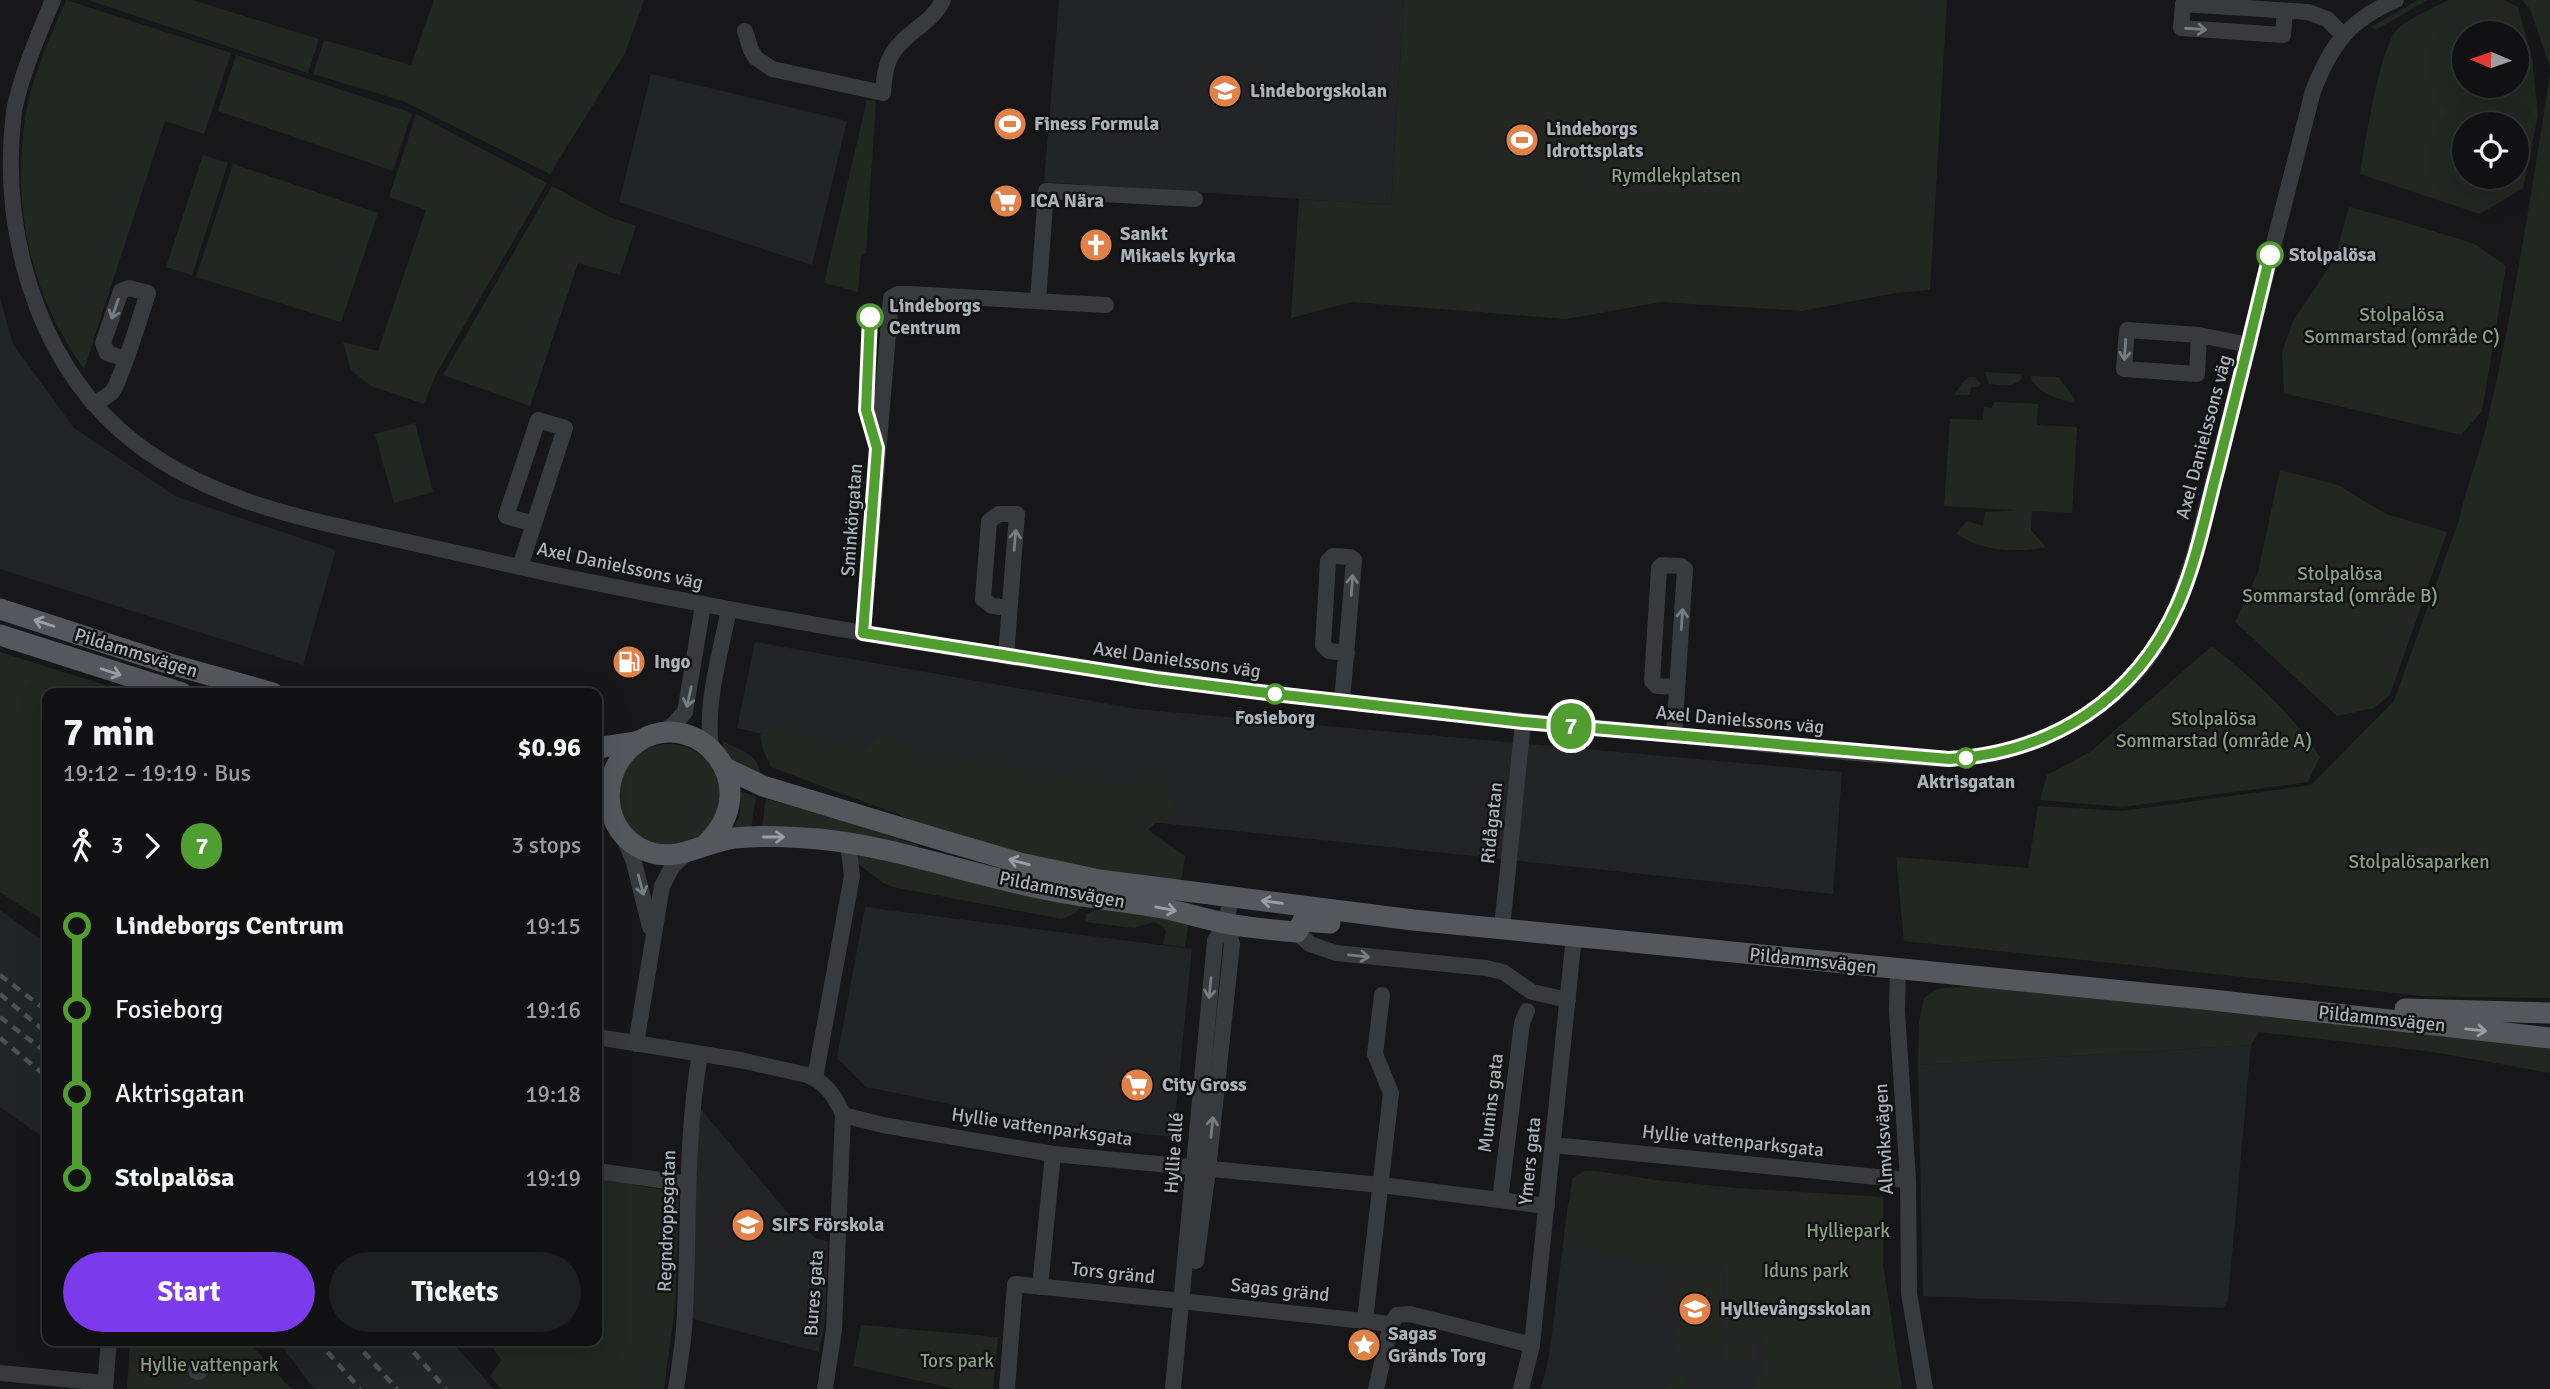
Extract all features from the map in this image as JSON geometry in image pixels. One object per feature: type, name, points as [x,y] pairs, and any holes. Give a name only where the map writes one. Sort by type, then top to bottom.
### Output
[{"type":"main road","name":"Pildammsvägen","points":[[0,609],[170,664],[255,688]]},
{"type":"main road","name":"Pildammsvägen","points":[[0,635],[166,688]]},
{"type":"main road","name":"Pildammsvägen","points":[[602,747],[677,733],[695,738],[711,749],[725,768],[730,781],[729,809],[720,828],[697,849]]},
{"type":"main road","points":[[619,828],[609,804],[609,786],[614,768],[624,753],[648,738]]},
{"type":"main road","name":"Pildammsvägen","points":[[725,768],[763,786],[1020,863],[1099,880],[1413,920],[2213,1000],[2550,1038]]},
{"type":"main road","name":"Pildammsvägen","points":[[602,809],[637,846],[653,854],[670,856],[734,838],[779,836],[848,844],[918,857],[1059,892],[1159,908],[1226,923],[1297,932],[1303,921],[1373,923],[1413,920]]},
{"type":"main road","name":"Pildammsvägen","points":[[2213,1000],[2550,1013]]},
{"type":"street","name":"Axel Danielssons väg","points":[[53,0],[21,80],[9,142],[8,200],[21,271],[40,320],[67,369],[94,404],[128,437],[178,472],[238,498],[342,527],[703,605],[1006,656],[1200,685],[1523,722],[1949,759],[1992,754],[2054,734],[2112,695],[2151,654],[2178,603],[2194,556],[2313,91],[2325,59],[2343,35],[2361,20],[2396,0]]},
{"type":"street","points":[[745,31],[751,50],[762,65],[883,93],[887,66],[892,55],[905,38],[929,20],[943,0]]},
{"type":"street","points":[[2285,10],[2283,34],[2181,28],[2183,4],[2285,10],[2315,14],[2327,19],[2343,35]]},
{"type":"street","points":[[1106,305],[1034,300],[1046,191],[1195,199]]},
{"type":"street","name":"Sminkörgatan","points":[[863,633],[891,298],[909,293],[1034,300]]},
{"type":"street","points":[[2199,335],[2197,374],[2124,369],[2127,330],[2199,335],[2249,345]]},
{"type":"street","points":[[94,404],[113,391],[125,359]]},
{"type":"street","points":[[520,567],[534,524],[565,428],[538,420],[506,516],[534,524]]},
{"type":"street","points":[[1006,656],[1017,514],[999,514],[989,521],[983,599],[992,606],[1009,608]]},
{"type":"street","points":[[1342,701],[1348,653],[1354,559],[1333,556],[1328,561],[1323,645],[1329,652],[1348,653]]},
{"type":"street","points":[[1674,735],[1685,569],[1681,566],[1662,565],[1659,568],[1652,681],[1657,686],[1677,687]]},
{"type":"street","points":[[648,738],[674,724],[685,712],[703,605]]},
{"type":"street","points":[[711,749],[708,727],[710,703],[729,609]]},
{"type":"street","name":"Ridågatan","points":[[1502,928],[1523,722]]},
{"type":"street","points":[[619,828],[635,862],[652,937]]},
{"type":"street","points":[[815,1078],[852,876],[848,844]]},
{"type":"street","points":[[636,1044],[662,886],[671,867],[697,849]]},
{"type":"street","name":"Hyllie allé","points":[[1173,1389],[1201,1169],[1196,1122],[1215,940],[1226,923],[1231,897]]},
{"type":"street","points":[[1297,932],[1310,944],[1336,953],[1503,972],[1532,992],[1568,1000]]},
{"type":"street","name":"Ymers gata","points":[[1521,1389],[1532,1345],[1574,936]]},
{"type":"street","name":"Almviksvägen","points":[[1898,969],[1908,1180],[1909,1293],[1926,1389]]},
{"type":"street","points":[[1365,1320],[1391,1093],[1375,1054],[1382,995]]},
{"type":"street","name":"Munins gata","points":[[1500,1200],[1522,1023],[1527,1011]]},
{"type":"street","points":[[602,1038],[740,1060],[815,1078],[834,1096],[842,1115]]},
{"type":"street","name":"Regndroppsgatan","points":[[676,1389],[684,1331],[688,1184],[700,1054]]},
{"type":"street","name":"Hyllie vattenparksgata","points":[[842,1115],[883,1125],[1053,1154],[1381,1185],[1547,1206]]},
{"type":"street","name":"Bures gata","points":[[825,1389],[834,1330],[842,1115]]},
{"type":"street","name":"Hyllie vattenparksgata","points":[[1553,1145],[1908,1180]]},
{"type":"street","points":[[1040,1287],[1053,1154]]},
{"type":"street","points":[[602,1172],[688,1184]]},
{"type":"street","name":"Tors gränd","points":[[1007,1389],[1015,1284],[1186,1301]]},
{"type":"street","name":"Hyllie allé","points":[[1182,1389],[1186,1301]]},
{"type":"street","name":"Sagas gränd","points":[[1186,1301],[1391,1324],[1397,1315],[1410,1314],[1532,1345]]},
{"type":"street","points":[[1376,1389],[1391,1324]]},
{"type":"street","points":[[0,1373],[105,1386],[108,1346]]},
{"type":"shaded area","name":"Lindeborgskolan","points":[[1059,0],[1404,0],[1391,205],[1044,182]]},
{"type":"shaded area","points":[[651,74],[847,121],[812,265],[619,202]]},
{"type":"shaded area","points":[[0,298],[13,344],[74,428],[175,496],[336,550],[303,665],[0,569]]},
{"type":"shaded area","points":[[755,642],[1137,709],[1842,772],[1833,894],[1141,821],[737,728]]},
{"type":"shaded area","points":[[865,907],[1192,949],[1173,1137],[1043,1123],[866,1087],[837,1058]]},
{"type":"shaded area","points":[[0,910],[42,940],[42,1136],[0,1107]]},
{"type":"shaded area","points":[[2251,1045],[2228,1299],[2224,1308],[1923,1296],[1918,1065]]},
{"type":"shaded area","name":"SIFS Förskola","points":[[699,1107],[788,1213],[815,1238],[828,1241],[825,1321],[819,1352],[692,1319]]},
{"type":"shaded area","name":"Hyllievångsskolan","points":[[1586,1173],[1737,1188],[1737,1233],[1848,1389],[1541,1389],[1549,1357],[1568,1204]]},
{"type":"shaded area","points":[[282,1346],[455,1346],[494,1389],[314,1389]]},
{"type":"shaded area","points":[[198,1360],[205,1363],[208,1370],[205,1377],[198,1380],[191,1377],[188,1370],[191,1363]]},
{"type":"green space","points":[[66,0],[231,53],[204,134],[165,121],[84,369],[51,313],[39,284],[24,223],[21,191],[24,126],[30,94]]},
{"type":"green space","points":[[88,0],[192,0],[319,39],[308,73]]},
{"type":"green space","points":[[434,0],[644,0],[625,53],[550,174],[403,101],[313,74],[324,40],[411,65]]},
{"type":"green space","name":"Rymdlekplatsen","points":[[1404,0],[1947,0],[1930,290],[1895,293],[1802,311],[1661,302],[1566,319],[1352,302],[1291,318],[1299,199],[1391,205]]},
{"type":"green space","points":[[2418,0],[2427,0],[2376,30],[2371,27]]},
{"type":"green space","points":[[2448,0],[2504,0],[2518,7],[2522,21],[2452,21],[2452,98],[2529,98],[2529,48],[2532,59],[2538,115],[2529,159],[2529,112],[2452,112],[2452,189],[2521,189],[2480,214],[2360,174],[2373,99],[2390,42],[2396,31],[2420,14]]},
{"type":"green space","points":[[2522,0],[2550,0],[2550,67],[2530,9]]},
{"type":"green space","points":[[236,55],[412,113],[393,171],[218,111]]},
{"type":"green space","name":"Stolpalösaparken","points":[[2550,76],[2550,998],[2422,996],[1904,941],[1896,857],[2028,868],[2038,806],[2122,811],[2311,785],[2394,701],[2459,520],[2487,423],[2514,294]]},
{"type":"green space","points":[[867,100],[876,101],[866,253],[861,254],[858,292],[824,283]]},
{"type":"green space","points":[[416,114],[547,183],[436,374],[424,404],[371,386],[351,370],[343,342],[378,351],[426,210],[389,197]]},
{"type":"green space","points":[[203,155],[228,163],[192,275],[166,267]]},
{"type":"green space","points":[[233,164],[378,213],[341,322],[196,277]]},
{"type":"green space","points":[[552,186],[607,216],[636,226],[620,275],[578,263],[530,406],[443,375]]},
{"type":"green space","name":"Stolpalösa Sommarstad (område C)","points":[[2349,207],[2475,244],[2506,266],[2482,411],[2461,435],[2284,393],[2282,352],[2293,321],[2334,260]]},
{"type":"green space","points":[[1985,372],[2021,374],[2022,378],[2011,385],[1989,384]]},
{"type":"green space","points":[[2032,376],[2058,377],[2075,399],[2074,403],[2044,392],[2034,384]]},
{"type":"green space","points":[[1969,377],[1975,377],[1981,384],[1971,387],[1970,395],[1954,395],[1963,382]]},
{"type":"green space","points":[[1995,402],[2038,404],[2037,425],[2077,427],[2072,513],[2032,511],[2031,530],[2046,547],[1999,549],[1976,544],[1956,533],[1967,521],[1983,526],[1985,512],[2017,510],[1944,506],[1950,419],[1983,420],[1984,407],[1991,408]]},
{"type":"green space","points":[[415,423],[433,492],[394,503],[375,434]]},
{"type":"green space","name":"Stolpalösa Sommarstad (område B)","points":[[2280,470],[2338,485],[2386,514],[2447,532],[2390,695],[2374,708],[2337,716],[2235,622],[2258,572]]},
{"type":"green space","name":"Stolpalösa Sommarstad (område A)","points":[[2212,646],[2271,697],[2309,741],[2320,757],[2308,782],[2122,807],[2040,800],[2047,775],[2090,752]]},
{"type":"green space","points":[[0,652],[114,688],[42,688],[42,920],[0,892]]},
{"type":"green space","points":[[783,731],[865,751],[880,736],[929,756],[1122,789],[1157,778],[1174,807],[1148,830],[1185,856],[1181,882],[1100,872],[942,838],[902,816],[771,767],[763,750],[760,734]]},
{"type":"green space","points":[[722,740],[752,757],[759,768],[760,776],[731,758]]},
{"type":"green space","points":[[669,744],[688,748],[705,759],[716,776],[720,795],[716,814],[705,831],[688,842],[669,846],[650,842],[633,831],[622,814],[618,795],[622,776],[633,759],[650,748]]},
{"type":"green space","points":[[741,792],[756,796],[751,828],[733,830],[740,814]]},
{"type":"green space","points":[[766,799],[833,817],[918,845],[917,848],[762,827]]},
{"type":"green space","points":[[857,857],[1083,905],[1074,914],[1062,919],[893,887],[883,883],[857,863]]},
{"type":"green space","points":[[1098,909],[1189,922],[1185,947],[1163,944],[1166,932],[1164,927],[1154,922],[1134,928],[1085,922],[1086,914]]},
{"type":"green space","points":[[1969,986],[2550,1043],[2550,1073],[2433,1052],[2259,1032],[2251,1045],[1918,1065],[1919,1023],[1924,998],[1937,989]]},
{"type":"green space","name":"Iduns park","points":[[1584,1171],[1736,1192],[1737,1188],[1883,1197],[1883,1264],[1902,1389],[1759,1389],[1756,1383],[1765,1363],[1766,1346],[1760,1332],[1725,1331],[1725,1266],[1651,1265],[1564,1239],[1572,1179]]},
{"type":"green space","points":[[602,1179],[679,1193],[675,1307],[664,1389],[501,1389],[490,1376],[501,1360],[491,1346],[602,1346]]},
{"type":"green space","points":[[1679,1271],[1722,1272],[1721,1354],[1678,1353]]},
{"type":"green space","name":"Tors park","points":[[861,1325],[998,1337],[993,1389],[955,1389],[853,1366]]},
{"type":"green space","points":[[1724,1341],[1758,1341],[1757,1358],[1724,1358]]},
{"type":"green space","name":"Hyllie vattenpark","points":[[130,1346],[252,1346],[291,1389],[127,1389]]},
{"type":"green space","points":[[1682,1373],[1689,1389],[1666,1389],[1663,1382]]},
{"type":"railway","points":[[0,975],[42,1007]]},
{"type":"railway","points":[[0,994],[42,1029]]},
{"type":"railway","points":[[0,1017],[42,1049]]},
{"type":"railway","points":[[0,1038],[42,1073]]},
{"type":"railway","points":[[322,1346],[360,1389]]},
{"type":"railway","points":[[358,1346],[397,1389]]},
{"type":"railway","points":[[408,1346],[446,1389]]},
{"type":"bus line","name":"7","points":[[870,317],[866,410],[877,448],[869,582],[863,633],[1156,679],[1275,694],[1523,722],[1949,759],[1992,754],[2054,734],[2112,695],[2151,654],[2178,603],[2194,556],[2270,255]]},
{"type":"place","name":"Lindeborgskolan","points":[[1225,91]]},
{"type":"place","name":"Finess Formula","points":[[1010,124]]},
{"type":"place","name":"Lindeborgs Idrottsplats","points":[[1522,140]]},
{"type":"place","name":"ICA Nära","points":[[1006,201]]},
{"type":"place","name":"Sankt Mikaels kyrka","points":[[1096,245]]},
{"type":"place","name":"Stolpalösa","points":[[2270,255]]},
{"type":"place","name":"Lindeborgs Centrum","points":[[870,317]]},
{"type":"place","name":"Ingo","points":[[629,662]]},
{"type":"place","name":"Fosieborg","points":[[1275,694]]},
{"type":"place","name":"Aktrisgatan","points":[[1966,758]]},
{"type":"place","name":"City Gross","points":[[1137,1085]]},
{"type":"place","name":"SIFS Förskola","points":[[748,1225]]},
{"type":"place","name":"Hyllievångsskolan","points":[[1695,1309]]},
{"type":"place","name":"Sagas Gränds Torg","points":[[1364,1345]]},
{"type":"park label","name":"Hylliepark","points":[[1848,1231]]}]
